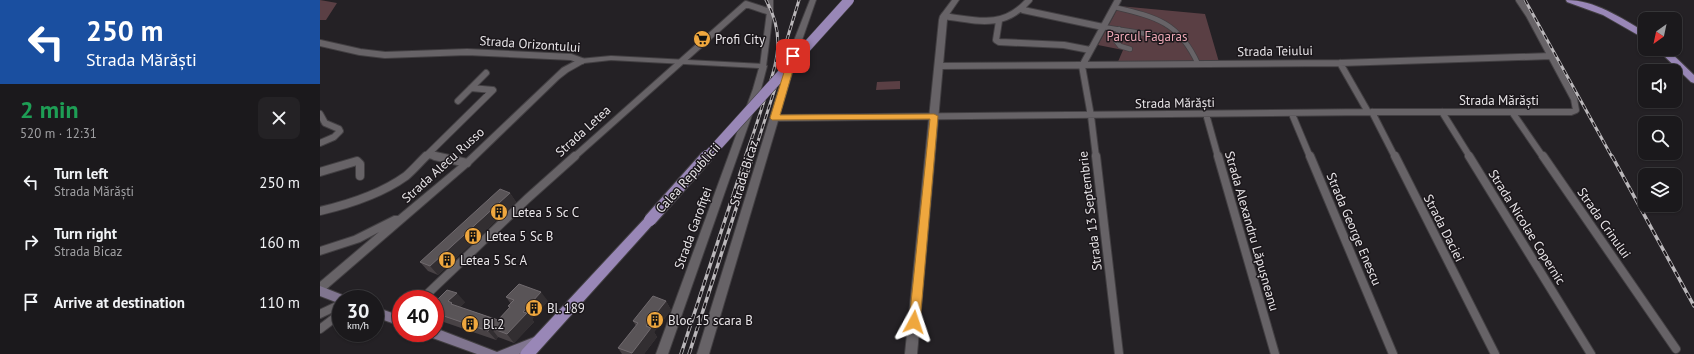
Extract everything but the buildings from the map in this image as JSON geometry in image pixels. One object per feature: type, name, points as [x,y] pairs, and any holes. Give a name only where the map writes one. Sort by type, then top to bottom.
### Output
[{"type":"main road","name":"Calea Republicii","points":[[526,354],[538,347],[650,220],[849,0]]},
{"type":"main road","points":[[1570,0],[1606,13],[1638,32]]},
{"type":"main road","points":[[1669,56],[1694,80]]},
{"type":"main road","points":[[320,290],[332,296]]},
{"type":"main road","points":[[444,337],[492,354]]},
{"type":"main road","points":[[502,354],[518,349],[538,347]]},
{"type":"street","points":[[763,66],[770,12],[770,0]]},
{"type":"street","name":"Strada Bicaz","points":[[703,354],[797,43],[813,0]]},
{"type":"street","points":[[911,354],[944,16],[956,0]]},
{"type":"street","points":[[944,16],[972,20],[999,21],[1016,15],[1023,10],[1030,0]]},
{"type":"street","points":[[1082,66],[1118,0]]},
{"type":"street","points":[[1519,0],[1529,15],[1551,56]]},
{"type":"street","name":"Strada Letea","points":[[432,290],[534,193],[746,4],[770,12]]},
{"type":"street","points":[[1114,7],[1149,16],[1161,21],[1182,36],[1190,46],[1198,64]]},
{"type":"street","points":[[1023,10],[1140,33],[1172,38],[1182,36]]},
{"type":"street","points":[[999,21],[996,40],[999,42],[1064,45],[1090,50]]},
{"type":"street","points":[[1119,29],[1116,41],[1120,46],[1130,49]]},
{"type":"street","points":[[1138,40],[1140,33]]},
{"type":"street","name":"Strada Orizontului","points":[[320,43],[376,55],[494,53],[571,57],[582,61],[611,58],[763,66]]},
{"type":"street","name":"Strada Mărăști","points":[[774,118],[1292,114],[1370,112],[1567,112],[1576,110],[1574,99],[1551,56]]},
{"type":"street","name":"Strada Teiului","points":[[938,66],[1340,63],[1551,56]]},
{"type":"street","name":"Strada Alecu Russo","points":[[320,290],[467,163],[556,77],[565,70],[582,61]]},
{"type":"street","name":"Strada Daciei","points":[[1340,63],[1370,112],[1494,354]]},
{"type":"street","name":"Strada Garofiței","points":[[662,354],[757,89],[763,66]]},
{"type":"street","name":"Strada 13 Septembrie","points":[[1082,66],[1090,116],[1119,354]]},
{"type":"street","points":[[458,101],[486,73]]},
{"type":"street","points":[[320,211],[361,198],[386,188],[407,175],[428,156],[493,90],[472,88]]},
{"type":"street","name":"Strada Nicolae Copernic","points":[[1442,112],[1591,354]]},
{"type":"street","name":"Strada Crinului","points":[[1512,112],[1676,348]]},
{"type":"street","points":[[320,114],[325,123],[339,129],[340,131],[334,137],[320,143]]},
{"type":"street","name":"Strada Alexandru Lăpușneanu","points":[[1206,114],[1275,354]]},
{"type":"street","name":"Strada George Enescu","points":[[1292,114],[1393,354]]},
{"type":"street","points":[[428,156],[467,163]]},
{"type":"street","points":[[320,172],[357,161],[360,164],[360,176]]},
{"type":"street","points":[[320,251],[357,239],[420,204]]},
{"type":"street","points":[[320,314],[332,306]]},
{"type":"street","points":[[320,329],[332,320]]},
{"type":"green space","points":[[320,0],[337,3],[326,20],[320,20]]},
{"type":"green space","name":"Parcul Fagaras","points":[[1119,6],[1205,14],[1219,62],[1117,64],[1123,50],[1098,45]]},
{"type":"green space","points":[[900,81],[900,89],[876,90],[877,82]]},
{"type":"railway","points":[[745,157],[772,75],[777,51],[778,39],[776,26],[766,0]]},
{"type":"railway","points":[[781,59],[799,0]]},
{"type":"railway","points":[[1525,0],[1612,157]]},
{"type":"railway","points":[[753,157],[786,54]]},
{"type":"railway","points":[[681,354],[746,156]]},
{"type":"railway","points":[[689,354],[753,156]]},
{"type":"railway","points":[[1612,156],[1694,306]]},
{"type":"place","name":"Profi City","points":[[702,39]]},
{"type":"place","name":"Letea 5 Sc C","points":[[499,212]]},
{"type":"place","name":"Letea 5 Sc B","points":[[473,236]]},
{"type":"place","name":"Letea 5 Sc A","points":[[447,260]]},
{"type":"place","name":"Bl. 189","points":[[534,308]]},
{"type":"place","name":"Bloc 15 scara B","points":[[655,320]]},
{"type":"place","name":"Bl.2","points":[[470,324]]},
{"type":"route","points":[[793,56],[774,118],[934,116],[914,322]]}]
